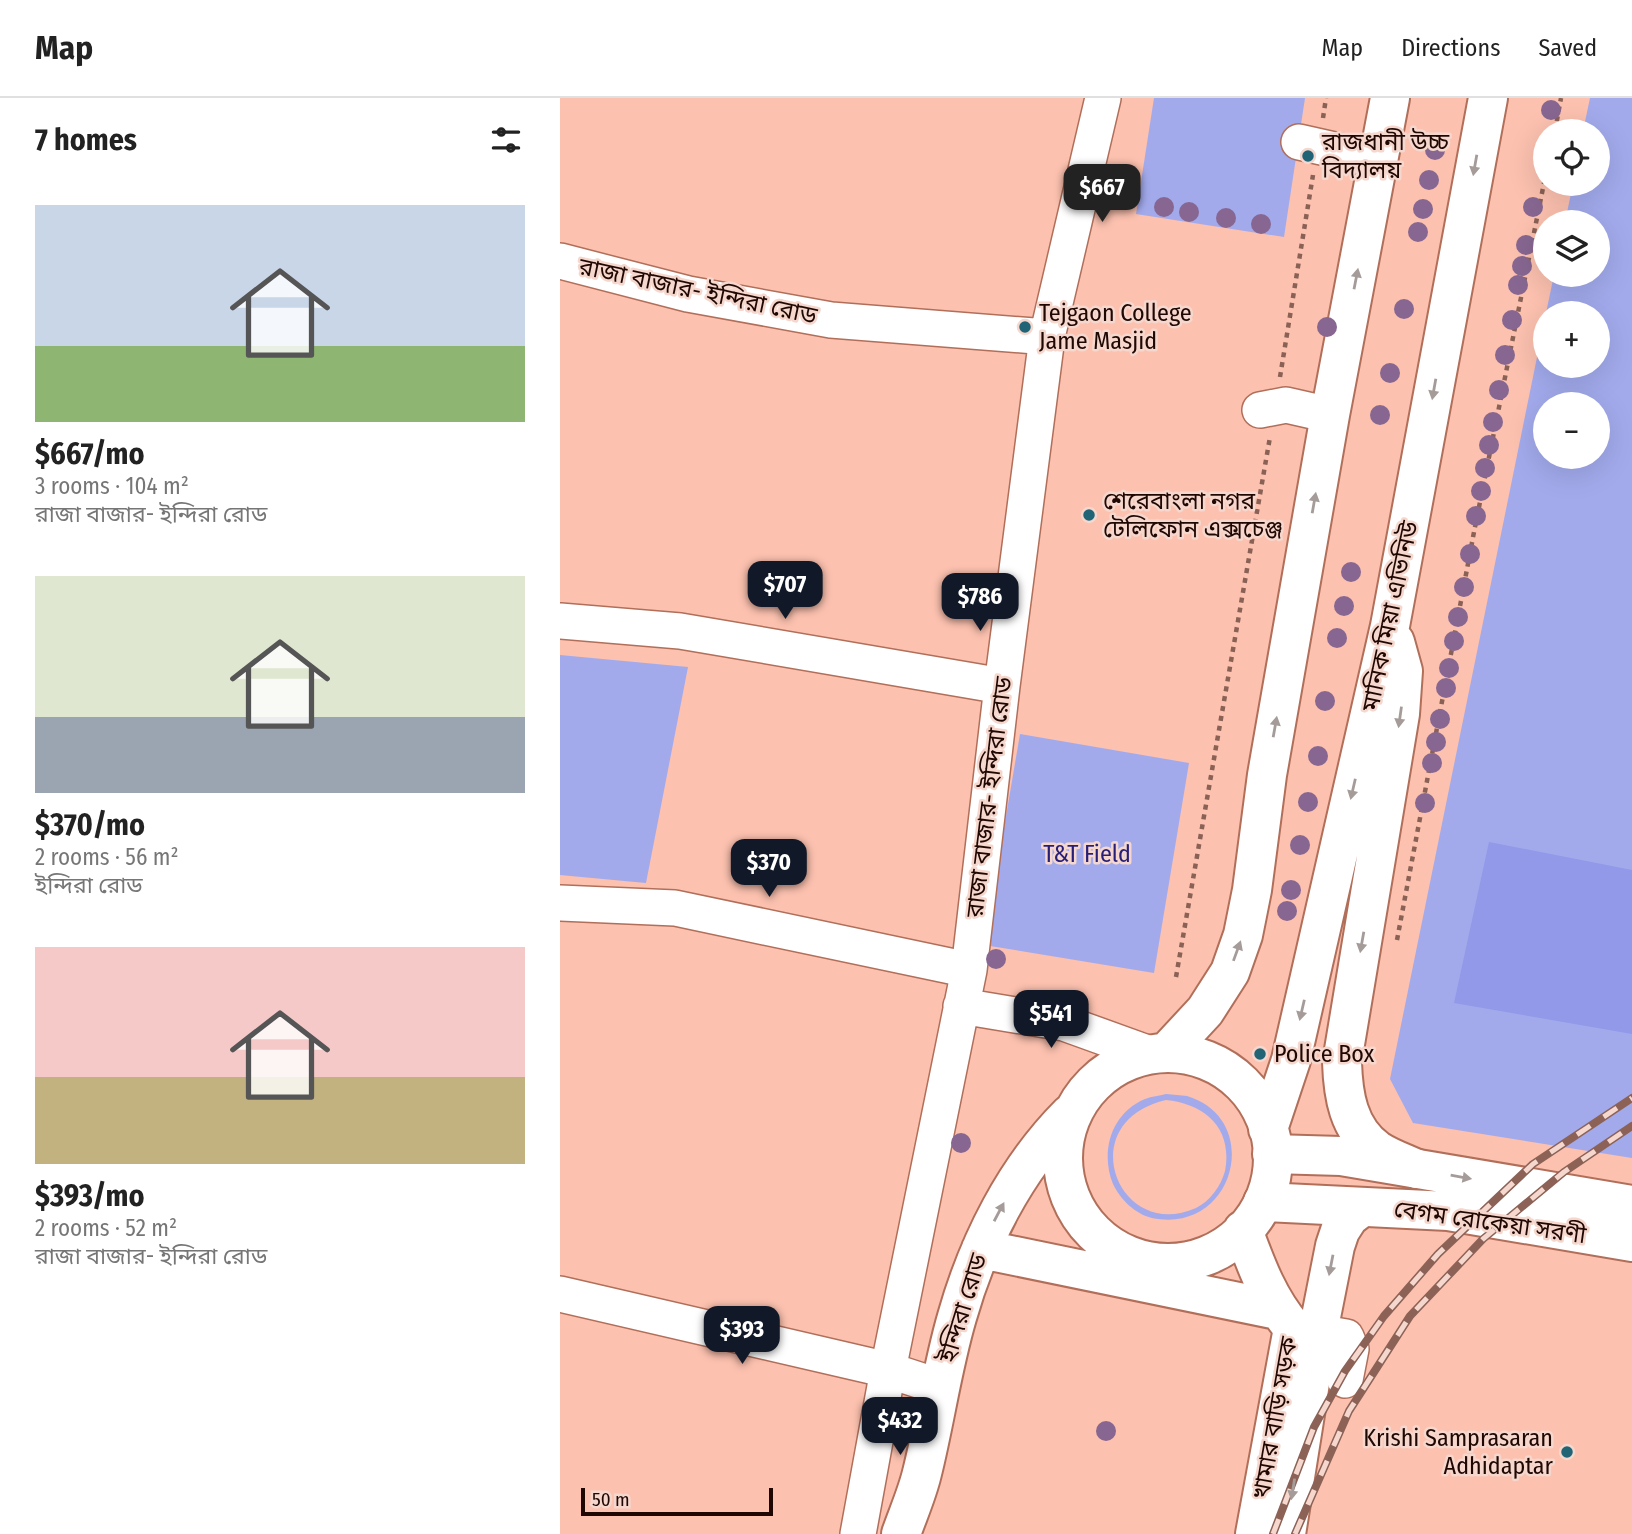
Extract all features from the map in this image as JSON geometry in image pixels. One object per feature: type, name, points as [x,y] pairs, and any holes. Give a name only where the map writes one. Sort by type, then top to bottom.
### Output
[{"type":"main road","points":[[1158,1053],[1205,1011],[1230,972],[1243,935],[1252,890],[1267,775],[1330,415],[1391,98]]},
{"type":"main road","name":"মানিক মিয়া এভিনিউ","points":[[1270,1142],[1390,626],[1488,98]]},
{"type":"main road","points":[[1390,626],[1403,671],[1403,693],[1342,1062],[1348,1109],[1354,1122],[1378,1150],[1417,1170]]},
{"type":"main road","points":[[1158,1053],[1191,1055],[1214,1064],[1235,1077],[1252,1096],[1270,1142],[1271,1175],[1253,1216],[1227,1244],[1208,1255],[1175,1262],[1143,1260],[1103,1241],[1075,1208],[1067,1187],[1063,1165],[1064,1143],[1069,1122],[1077,1107],[1105,1073],[1135,1058],[1158,1053]]},
{"type":"main road","name":"ইন্দিরা রোড","points":[[901,1534],[922,1476],[957,1316],[981,1249],[1022,1173],[1042,1145],[1077,1107]]},
{"type":"main road","name":"বেগম রোকেয়া সরণী","points":[[1270,1142],[1417,1170],[1632,1205]]},
{"type":"main road","points":[[1286,1534],[1296,1323],[1340,1231],[1349,1217],[1362,1207]]},
{"type":"main road","name":"বেগম রোকেয়া সরণী","points":[[1253,1216],[1362,1207],[1448,1211],[1632,1242]]},
{"type":"main road","name":"খামার বাড়ি সড়ক","points":[[1253,1216],[1259,1272],[1296,1323],[1255,1534]]},
{"type":"main road","points":[[981,1249],[1296,1323]]},
{"type":"street","name":"রাজা বাজার- ইন্দিরা রোড","points":[[888,1370],[969,970],[1046,337],[1103,98]]},
{"type":"street","points":[[1309,144],[1379,160]]},
{"type":"street","name":"রাজা বাজার- ইন্দিরা রোড","points":[[560,261],[688,294],[831,320],[1046,337]]},
{"type":"street","points":[[1268,409],[1286,405],[1330,415]]},
{"type":"street","points":[[560,621],[680,631],[1002,686]]},
{"type":"street","points":[[560,903],[675,908],[969,970]]},
{"type":"street","points":[[961,1006],[1064,1023],[1158,1053]]},
{"type":"street","points":[[560,1294],[888,1370],[940,1387]]},
{"type":"street","points":[[1296,1323],[1346,1337],[1351,1349],[1345,1380]]},
{"type":"street","points":[[858,1534],[888,1370]]},
{"type":"path","points":[[1176,977],[1309,144],[1326,98]]},
{"type":"path","points":[[1558,119],[1562,98]]},
{"type":"path","points":[[1396,947],[1476,518],[1541,196]]},
{"type":"green space","points":[[1154,98],[1305,98],[1284,237],[1136,214]]},
{"type":"green space","points":[[1590,98],[1632,98],[1632,1158],[1413,1123],[1390,1079],[1533,377],[1610,378],[1610,301],[1549,301],[1551,287],[1610,287],[1610,210],[1568,210],[1570,196],[1610,196],[1610,119],[1586,119]]},
{"type":"green space","points":[[560,655],[688,667],[646,883],[560,875]]},
{"type":"green space","name":"T&T Field","points":[[1020,734],[1189,763],[1154,973],[984,945]]},
{"type":"green space","points":[[1166,1094],[1187,1096],[1211,1109],[1226,1127],[1232,1149],[1230,1172],[1220,1193],[1203,1209],[1180,1219],[1152,1218],[1134,1209],[1116,1190],[1109,1172],[1108,1147],[1111,1135],[1124,1114],[1133,1105]],"holes":[[[1166,1100],[1180,1102],[1204,1113],[1214,1121],[1225,1143],[1225,1171],[1218,1187],[1206,1201],[1196,1208],[1168,1214],[1145,1209],[1127,1195],[1116,1175],[1113,1153],[1120,1131],[1137,1112]]]},
{"type":"shaded area","points":[[1489,842],[1632,870],[1632,1034],[1454,1003]]},
{"type":"railway","points":[[1273,1534],[1314,1427],[1345,1371],[1384,1316],[1438,1254],[1533,1164],[1632,1098]]},
{"type":"railway","points":[[1295,1534],[1349,1411],[1410,1316],[1483,1239],[1564,1172],[1632,1126]]},
{"type":"place","name":"রাজধানী উচ্চ বিদ্যালয়","points":[[1308,156]]},
{"type":"place","name":"Tejgaon College Jame Masjid","points":[[1025,327]]},
{"type":"place","name":"শেরেবাংলা নগর টেলিফোন এক্সচেঞ্জ","points":[[1089,515]]},
{"type":"place","name":"Police Box","points":[[1260,1054]]},
{"type":"place","name":"Krishi Samprasaran Adhidaptar","points":[[1567,1452]]}]
